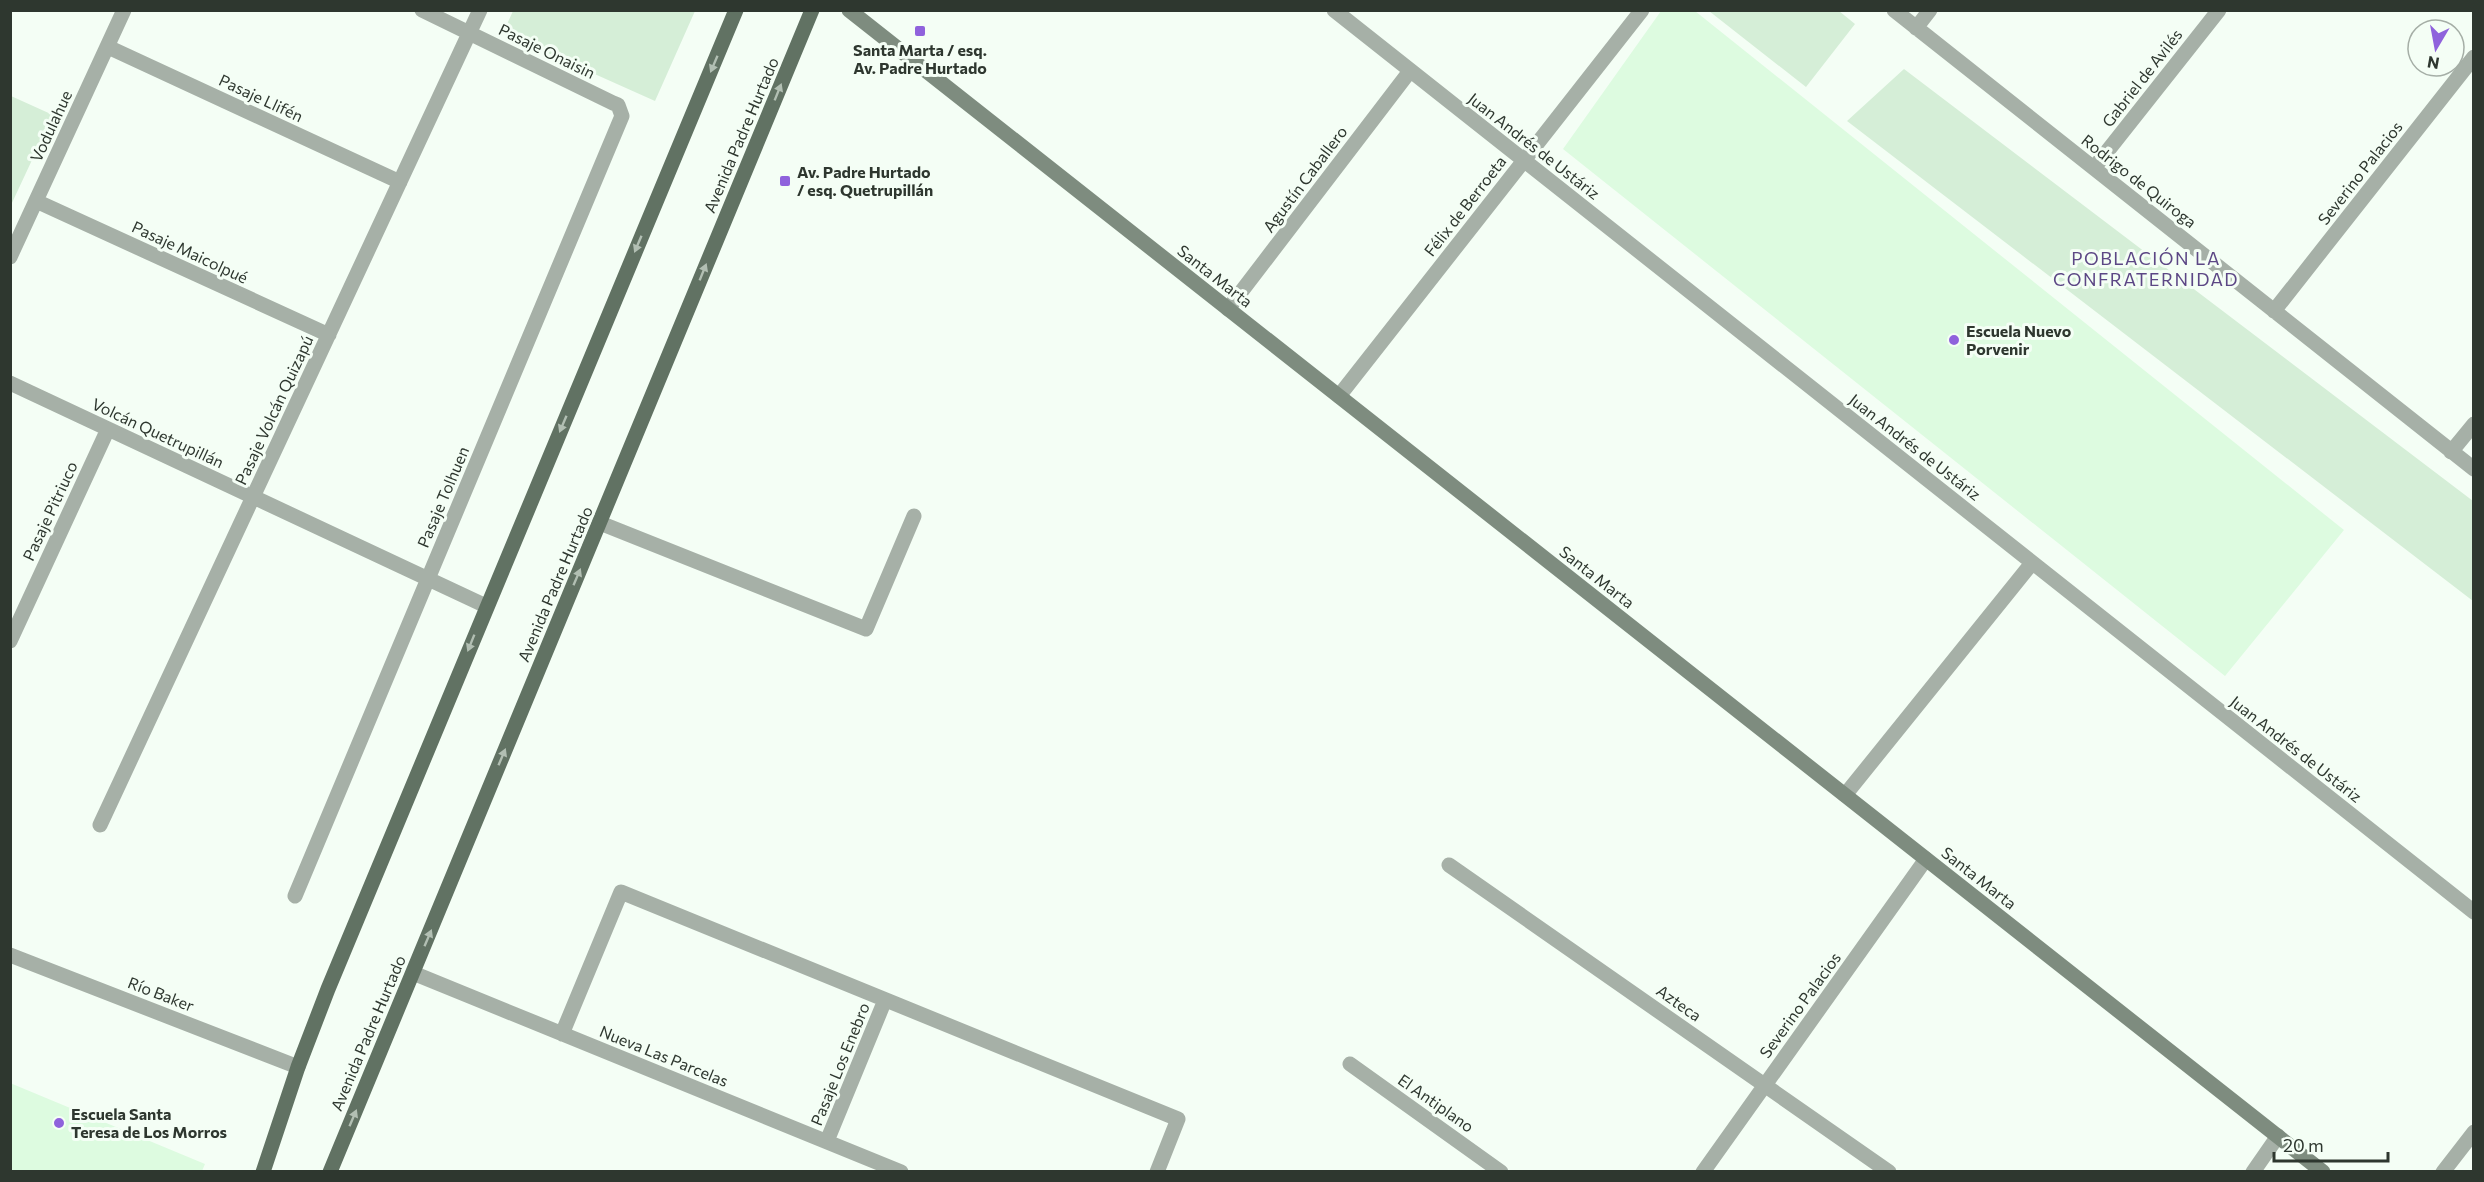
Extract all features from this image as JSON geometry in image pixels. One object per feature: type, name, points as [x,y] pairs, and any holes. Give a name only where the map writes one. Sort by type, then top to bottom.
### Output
[{"type":"main road","points":[[263,1172],[298,1067],[486,606],[736,10]]},
{"type":"main road","name":"Avenida Padre Hurtado","points":[[330,1172],[812,10]]},
{"type":"street","name":"Vodulahue","points":[[10,257],[124,10]]},
{"type":"street","name":"Pasaje Onaisin","points":[[422,10],[613,103],[621,111]]},
{"type":"street","name":"Pasaje Volcán Quizapú","points":[[100,825],[480,10]]},
{"type":"street","name":"Santa Marta","points":[[849,10],[2323,1172]]},
{"type":"street","name":"Félix de Berroeta","points":[[1339,396],[1642,10]]},
{"type":"street","name":"Rodrigo de Quiroga","points":[[1894,10],[2474,469]]},
{"type":"street","points":[[1916,28],[1930,10]]},
{"type":"street","name":"Gabriel de Avilés","points":[[2094,168],[2219,10]]},
{"type":"street","name":"Juan Andrés de Ustáriz","points":[[1344,14],[1410,71],[2474,912]]},
{"type":"street","name":"Pasaje Llifén","points":[[108,47],[400,182]]},
{"type":"street","name":"Severino Palacios","points":[[2274,311],[2474,57]]},
{"type":"street","name":"Agustín Caballero","points":[[1228,309],[1410,71]]},
{"type":"street","name":"Pasaje Tolhuen","points":[[295,896],[620,122],[621,111]]},
{"type":"street","name":"Pasaje Maicolpué","points":[[36,201],[329,335]]},
{"type":"street","name":"Volcán Quetrupillán","points":[[10,383],[486,606]]},
{"type":"street","points":[[2451,452],[2474,424]]},
{"type":"street","name":"Pasaje Pitriuco","points":[[10,641],[108,429]]},
{"type":"street","points":[[600,523],[866,629],[914,516]]},
{"type":"street","points":[[1845,795],[2032,563]]},
{"type":"street","name":"Severino Palacios","points":[[1703,1172],[1926,859]]},
{"type":"street","name":"Azteca","points":[[1449,865],[1889,1172]]},
{"type":"street","points":[[562,1034],[621,892],[1179,1119],[1157,1172]]},
{"type":"street","name":"Río Baker","points":[[10,955],[298,1067]]},
{"type":"street","name":"Nueva Las Parcelas","points":[[413,973],[901,1172]]},
{"type":"street","name":"Pasaje Los Enebro","points":[[827,1142],[885,1000]]},
{"type":"street","name":"El Antiplano","points":[[1350,1064],[1501,1172]]},
{"type":"street","points":[[2443,1172],[2474,1132]]},
{"type":"street","points":[[2253,1172],[2278,1136]]},
{"type":"shaded area","points":[[513,10],[695,11],[655,101],[503,33]]},
{"type":"shaded area","name":"Escuela Nuevo Porvenir","points":[[1661,11],[1695,11],[2344,530],[2225,676],[1563,149]]},
{"type":"shaded area","points":[[1709,11],[1839,11],[1855,24],[1806,87]]},
{"type":"shaded area","points":[[1904,69],[2473,501],[2473,601],[1847,121]]},
{"type":"shaded area","points":[[11,96],[53,115],[11,205]]},
{"type":"shaded area","name":"Escuela Santa Teresa de Los Morros","points":[[10,1083],[205,1164],[202,1171],[11,1171]]},
{"type":"place","name":"Santa Marta / esq. Av. Padre Hurtado","points":[[920,31]]},
{"type":"place","name":"Av. Padre Hurtado / esq. Quetrupillán","points":[[785,181]]},
{"type":"place","name":"Escuela Nuevo Porvenir","points":[[1954,340]]},
{"type":"place","name":"Escuela Santa Teresa de Los Morros","points":[[59,1123]]},
{"type":"district","name":"POBLACIÓN LA CONFRATERNIDAD","points":[[2146,269]]}]
